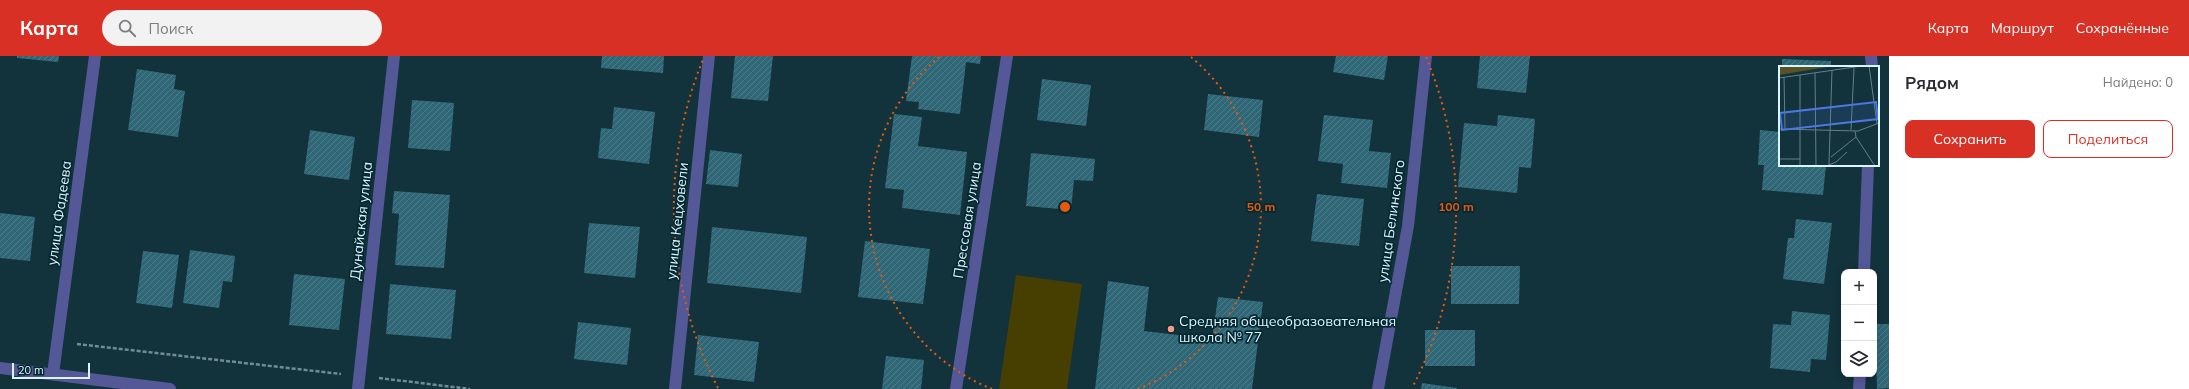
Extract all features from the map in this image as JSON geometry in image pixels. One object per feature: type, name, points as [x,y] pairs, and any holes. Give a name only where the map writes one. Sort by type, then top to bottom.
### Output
[{"type":"street","name":"улица Фадеева","points":[[53,374],[95,56]]},
{"type":"street","name":"Дунайская улица","points":[[358,389],[394,56]]},
{"type":"street","name":"улица Кецховели","points":[[675,389],[708,56]]},
{"type":"street","name":"Прессовая улица","points":[[956,389],[1007,56]]},
{"type":"street","name":"улица Белинского","points":[[1378,389],[1408,226],[1426,56]]},
{"type":"street","points":[[1864,269],[1868,166]]},
{"type":"street","points":[[0,368],[170,389]]},
{"type":"street","points":[[1859,389],[1860,377]]},
{"type":"path","points":[[57,342],[470,389]]},
{"type":"shaded area","points":[[1016,275],[1082,284],[1067,389],[999,389]]},
{"type":"building","points":[[17,56],[59,56],[58,62],[17,58]]},
{"type":"building","points":[[602,56],[664,56],[663,73],[601,68]]},
{"type":"building","points":[[735,56],[773,56],[768,101],[731,98]]},
{"type":"building","points":[[912,56],[981,56],[980,64],[966,62],[960,114],[918,109],[919,102],[906,101]]},
{"type":"building","points":[[1336,56],[1388,56],[1384,80],[1333,72]]},
{"type":"building","points":[[1480,56],[1530,56],[1526,93],[1477,88]]},
{"type":"building","points":[[1782,59],[1831,61],[1831,66],[1782,66]]},
{"type":"building","points":[[137,69],[176,75],[174,89],[185,91],[178,137],[128,130]]},
{"type":"building","points":[[1042,79],[1091,85],[1086,126],[1037,120]]},
{"type":"building","points":[[1208,94],[1263,100],[1259,137],[1204,130]]},
{"type":"building","points":[[412,100],[454,103],[450,151],[408,148]]},
{"type":"building","points":[[614,107],[655,112],[649,164],[598,158],[601,128],[612,129]]},
{"type":"building","points":[[894,114],[922,117],[918,146],[967,152],[960,215],[902,208],[904,190],[885,188]]},
{"type":"building","points":[[1324,115],[1373,120],[1369,151],[1391,153],[1387,188],[1341,183],[1343,164],[1318,161]]},
{"type":"building","points":[[1498,115],[1535,119],[1531,168],[1519,167],[1517,193],[1458,187],[1464,123],[1497,126]]},
{"type":"building","points":[[310,130],[355,137],[349,180],[304,174]]},
{"type":"building","points":[[1760,130],[1779,132],[1779,166],[1826,166],[1823,195],[1762,190],[1764,165],[1758,165]]},
{"type":"building","points":[[710,150],[742,154],[738,187],[706,184]]},
{"type":"building","points":[[1031,153],[1095,159],[1093,181],[1074,180],[1071,210],[1026,206]]},
{"type":"building","points":[[394,191],[450,195],[444,268],[395,265],[399,214],[392,213]]},
{"type":"building","points":[[1317,194],[1364,199],[1359,246],[1311,241]]},
{"type":"building","points":[[0,213],[35,217],[30,261],[0,258]]},
{"type":"building","points":[[1796,219],[1832,223],[1824,284],[1783,279],[1788,238],[1794,238]]},
{"type":"building","points":[[589,223],[640,227],[635,278],[584,273]]},
{"type":"building","points":[[712,227],[807,237],[801,293],[707,283]]},
{"type":"building","points":[[865,241],[930,249],[923,304],[858,297]]},
{"type":"building","points":[[190,250],[235,256],[232,282],[223,281],[219,308],[183,303]]},
{"type":"building","points":[[143,251],[179,255],[172,308],[136,303]]},
{"type":"building","points":[[1451,266],[1520,266],[1519,304],[1451,304]]},
{"type":"building","points":[[294,274],[345,279],[339,330],[289,325]]},
{"type":"building","points":[[1108,281],[1149,287],[1144,331],[1212,339],[1218,297],[1263,302],[1252,389],[1095,389]]},
{"type":"building","points":[[390,284],[456,290],[451,339],[386,334]]},
{"type":"building","points":[[1792,311],[1830,315],[1826,360],[1811,359],[1810,372],[1770,368],[1773,324],[1791,325]]},
{"type":"building","points":[[578,322],[631,328],[627,365],[574,359]]},
{"type":"building","points":[[1877,324],[1889,324],[1889,388],[1877,389]]},
{"type":"building","points":[[1425,330],[1475,330],[1475,366],[1425,366]]},
{"type":"building","points":[[698,335],[759,342],[754,382],[694,375]]},
{"type":"building","points":[[886,356],[924,360],[921,389],[882,389]]},
{"type":"building","points":[[1422,383],[1457,388],[1457,389],[1421,389]]},
{"type":"place","name":"Средняя общеобразовательная школа № 77","points":[[1171,329]]}]
